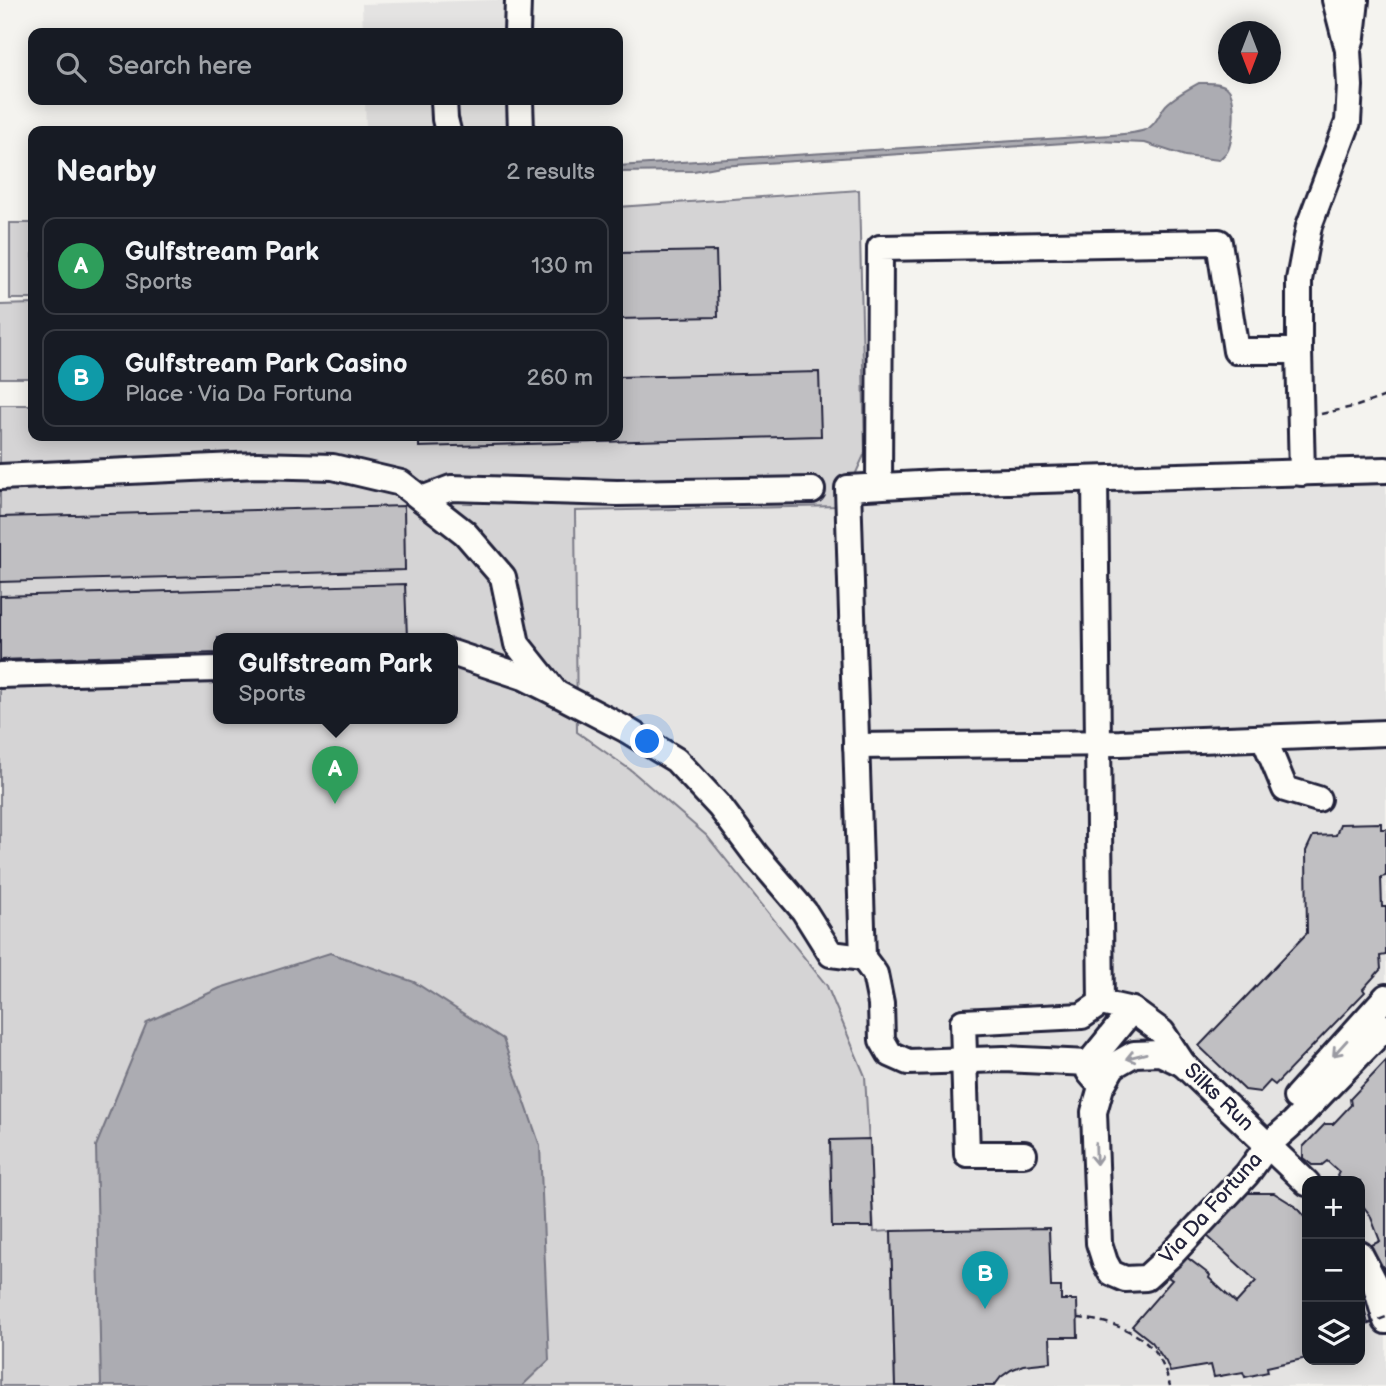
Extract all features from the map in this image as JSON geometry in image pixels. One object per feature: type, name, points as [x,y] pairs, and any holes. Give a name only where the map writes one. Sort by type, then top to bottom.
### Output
[{"type":"street","points":[[517,28],[518,0]]},
{"type":"street","points":[[1302,473],[1298,280],[1309,226],[1348,122],[1348,50],[1335,0]]},
{"type":"street","points":[[1348,50],[1356,0]]},
{"type":"street","points":[[444,105],[447,126]]},
{"type":"street","points":[[520,105],[521,126]]},
{"type":"street","points":[[879,486],[880,248],[1219,242],[1236,351],[1298,351]]},
{"type":"street","points":[[0,477],[257,465],[333,467],[401,483],[465,533],[503,577],[517,644],[556,692]]},
{"type":"street","points":[[1089,1063],[1015,1059],[908,1062],[890,1054],[882,1041],[881,1004],[875,974],[863,958],[848,488],[937,482],[1386,470]]},
{"type":"street","points":[[1095,479],[1101,1003]]},
{"type":"street","points":[[422,499],[451,488],[617,493],[812,490]]},
{"type":"street","points":[[458,655],[524,677],[556,692],[676,760],[720,807],[756,855],[804,911],[831,954],[863,958]]},
{"type":"street","points":[[0,675],[213,669]]},
{"type":"street","points":[[856,746],[1098,743],[1386,733]]},
{"type":"street","points":[[1264,738],[1284,789],[1318,799]]},
{"type":"street","points":[[1024,1154],[967,1154],[963,1022],[1082,1016],[1101,1003],[1132,1010],[1089,1063],[1089,1072],[1101,1087]]},
{"type":"street","name":"Silks Run","points":[[1132,1010],[1162,1032],[1183,1064],[1302,1178]]},
{"type":"street","name":"Via Da Fortuna","points":[[1183,1064],[1160,1053],[1134,1054],[1113,1066],[1101,1087],[1094,1112],[1099,1243],[1111,1273],[1125,1279],[1146,1278],[1171,1255],[1247,1174],[1268,1145],[1293,1123],[1383,1014]]},
{"type":"street","points":[[1014,1019],[1015,1059]]},
{"type":"street","points":[[1365,1264],[1375,1283],[1380,1321]]},
{"type":"path","points":[[1301,418],[1357,407],[1386,396]]},
{"type":"path","points":[[1078,1318],[1091,1319],[1126,1330],[1147,1343],[1165,1367],[1170,1386]]},
{"type":"shaded area","points":[[526,0],[528,28],[363,28],[362,4]]},
{"type":"shaded area","points":[[1199,83],[1223,85],[1230,91],[1234,118],[1231,138],[1227,152],[1219,160],[1185,156],[1145,143],[1096,141],[721,166],[694,171],[623,172],[623,166],[1133,133],[1149,128],[1170,102]]},
{"type":"shaded area","points":[[365,105],[531,105],[532,126],[366,126]]},
{"type":"shaded area","points":[[859,190],[865,453],[841,506],[575,511],[577,732],[632,771],[707,836],[827,986],[865,1076],[874,1232],[891,1231],[895,1386],[0,1386],[0,405],[28,405],[28,441],[623,441],[623,207]]},
{"type":"shaded area","points":[[10,223],[28,223],[28,299],[10,299]]},
{"type":"shaded area","points":[[28,304],[28,378],[0,378],[0,305]]},
{"type":"shaded area","points":[[0,433],[28,435],[28,441],[129,441],[692,476],[1357,457],[1386,459],[1386,1386],[0,1386]]},
{"type":"shaded area","points":[[330,953],[414,982],[503,1039],[540,1146],[549,1360],[522,1386],[101,1386],[96,1146],[147,1022],[220,988]]},
{"type":"building","points":[[716,251],[718,317],[623,319],[623,253]]},
{"type":"building","points":[[819,372],[821,436],[419,447],[419,441],[623,441],[623,377]]},
{"type":"building","points":[[404,506],[405,570],[0,582],[0,517]]},
{"type":"building","points":[[405,584],[407,633],[213,633],[213,653],[0,660],[0,596]]},
{"type":"building","points":[[1381,823],[1381,829],[1386,829],[1386,876],[1381,877],[1382,907],[1386,907],[1386,955],[1380,956],[1381,969],[1363,989],[1365,992],[1275,1085],[1270,1081],[1260,1092],[1245,1090],[1199,1046],[1307,933],[1306,851],[1313,836],[1336,835],[1340,824]]},
{"type":"building","points":[[1386,1061],[1386,1267],[1382,1268],[1370,1246],[1380,1241],[1365,1208],[1365,1176],[1337,1176],[1339,1172],[1327,1161],[1322,1165],[1312,1165],[1303,1158],[1303,1147],[1325,1124],[1333,1124],[1351,1105],[1350,1099]]},
{"type":"building","points":[[870,1139],[873,1227],[832,1227],[830,1140]]},
{"type":"building","points":[[1243,1193],[1274,1193],[1295,1206],[1302,1214],[1302,1359],[1267,1367],[1268,1372],[1245,1377],[1243,1372],[1214,1377],[1211,1365],[1170,1372],[1152,1342],[1132,1326],[1172,1280],[1168,1277],[1185,1256],[1210,1275],[1209,1278],[1236,1303],[1256,1281],[1205,1234]]},
{"type":"building","points":[[1049,1228],[1051,1287],[1061,1287],[1061,1300],[1077,1300],[1078,1337],[1050,1337],[1051,1362],[1023,1365],[1011,1370],[994,1386],[895,1386],[891,1231]]},
{"type":"place","name":"Gulfstream Park","points":[[335,804]]},
{"type":"place","name":"Gulfstream Park Casino","points":[[985,1309]]}]
